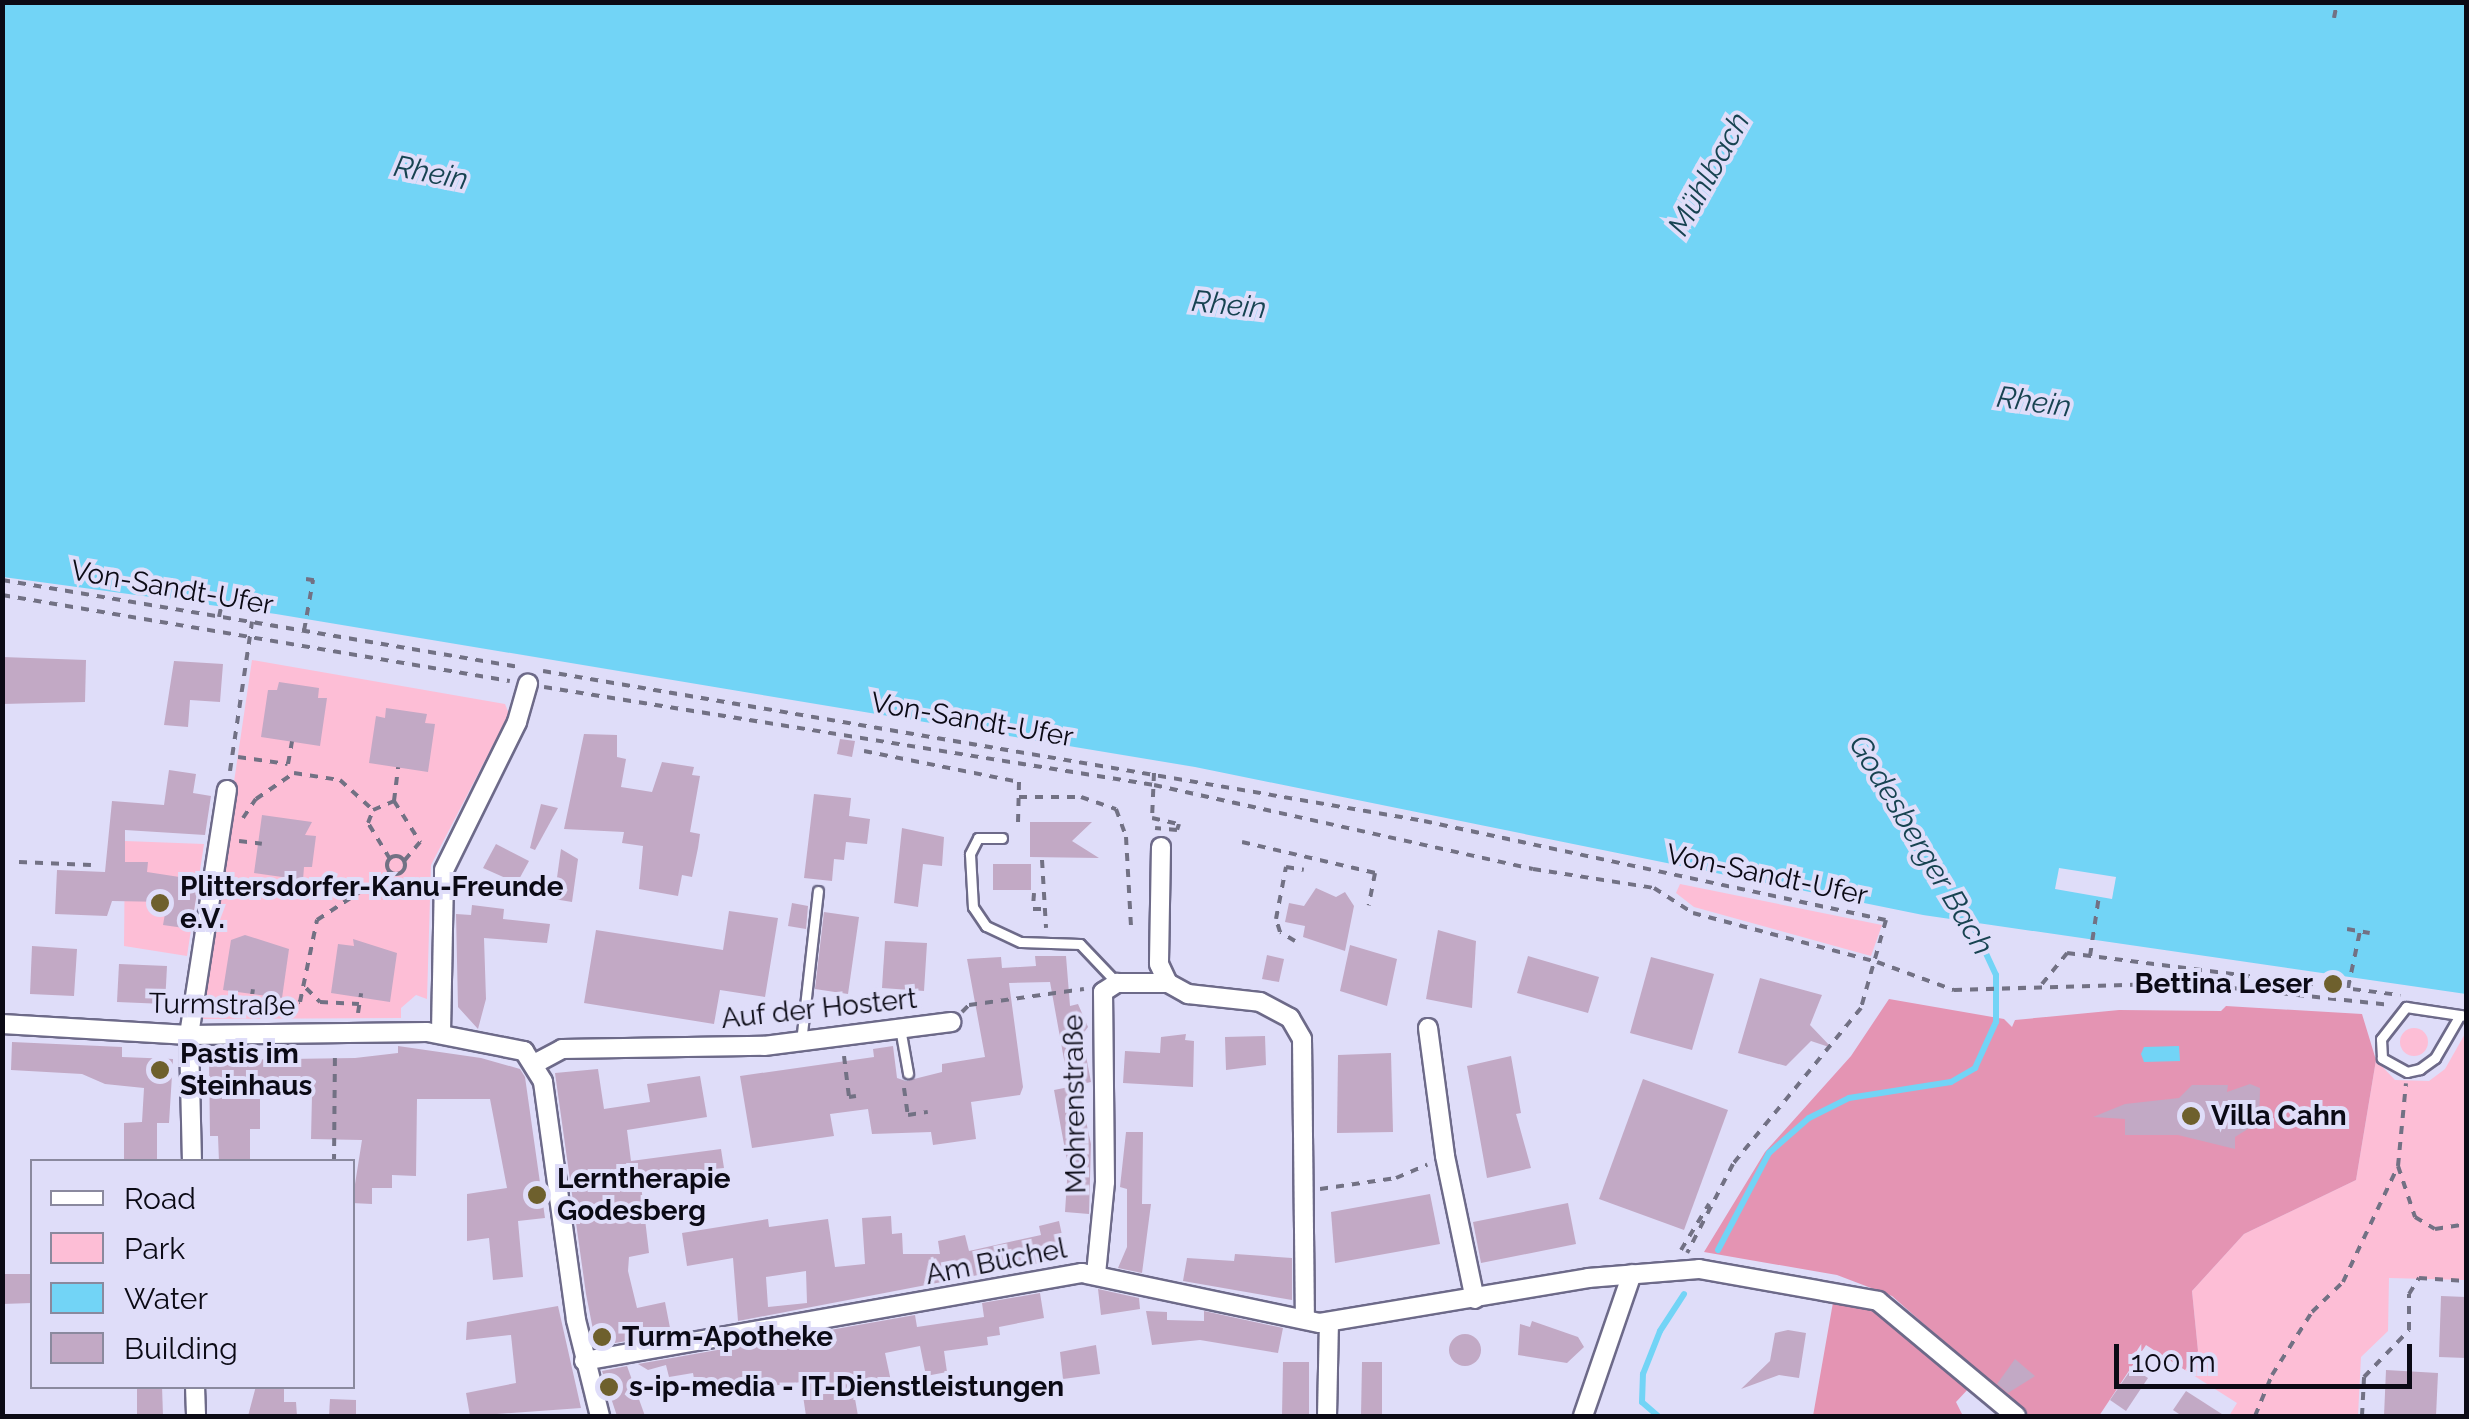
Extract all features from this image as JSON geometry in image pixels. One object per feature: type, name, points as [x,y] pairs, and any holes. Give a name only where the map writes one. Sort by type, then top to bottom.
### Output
[{"type":"street","points":[[441,1032],[444,870],[517,722],[528,684]]},
{"type":"street","points":[[192,1159],[189,1035],[228,790]]},
{"type":"street","points":[[1161,847],[1160,964],[1168,983]]},
{"type":"street","points":[[1110,987],[1168,983],[1188,994],[1268,1004],[1295,1024],[1303,1048],[1305,1319]]},
{"type":"street","name":"Mohrenstraße","points":[[1096,1274],[1105,1208],[1110,987]]},
{"type":"street","name":"Auf der Hostert","points":[[536,1063],[562,1049],[801,1042],[951,1022]]},
{"type":"street","name":"Turmstraße","points":[[2,1024],[189,1035],[441,1032],[509,1046],[536,1063]]},
{"type":"street","points":[[1428,1028],[1445,1156],[1475,1299]]},
{"type":"street","points":[[536,1063],[584,1361],[600,1416]]},
{"type":"street","name":"Am Büchel","points":[[584,1361],[1096,1274],[1328,1323],[1632,1274],[1735,1272],[1878,1301],[2016,1416]]},
{"type":"street","points":[[1584,1416],[1632,1274]]},
{"type":"street","points":[[1327,1416],[1328,1323]]},
{"type":"street","points":[[194,1389],[196,1416]]},
{"type":"lane","points":[[1002,838],[978,838],[970,854],[973,906],[1002,936],[1080,944],[1110,987]]},
{"type":"lane","points":[[801,1042],[818,891]]},
{"type":"lane","points":[[2406,1001],[2463,1016],[2435,1058],[2406,1072],[2382,1058],[2380,1039],[2406,1001]]},
{"type":"lane","points":[[900,1028],[908,1073]]},
{"type":"path","points":[[2334,18],[2337,2]]},
{"type":"path","name":"Von-Sandt-Ufer","points":[[2,580],[1154,772],[1424,821],[1886,920],[1877,962]]},
{"type":"path","points":[[304,631],[313,580]]},
{"type":"path","name":"Von-Sandt-Ufer","points":[[2,595],[1154,784],[1533,869],[1654,888],[1693,914],[1877,962],[1954,990],[2042,984],[2186,983],[2406,1001]]},
{"type":"path","points":[[219,617],[223,598]]},
{"type":"path","points":[[228,790],[252,622]]},
{"type":"path","points":[[292,742],[288,764],[294,773]]},
{"type":"path","points":[[864,751],[1019,782],[1018,824]]},
{"type":"path","points":[[238,757],[288,764]]},
{"type":"path","points":[[398,767],[394,801],[420,842],[438,850]]},
{"type":"path","points":[[1152,818],[1154,772]]},
{"type":"path","points":[[235,841],[256,799],[294,773],[340,780],[372,810]]},
{"type":"path","points":[[1019,796],[1081,797],[1116,809],[1128,855],[1131,926]]},
{"type":"path","points":[[372,810],[394,801]]},
{"type":"path","points":[[372,810],[369,830],[390,859],[390,872]]},
{"type":"path","points":[[224,839],[262,844]]},
{"type":"path","points":[[250,1008],[289,1008],[306,988],[317,920],[390,872],[402,872],[404,861],[420,842]]},
{"type":"path","points":[[1242,842],[1375,873],[1369,905]]},
{"type":"path","points":[[390,859],[404,861]]},
{"type":"path","points":[[1042,860],[1046,943]]},
{"type":"path","points":[[19,862],[91,865]]},
{"type":"path","points":[[1295,941],[1280,932],[1276,919],[1286,867],[1304,870]]},
{"type":"path","points":[[1654,888],[1656,873]]},
{"type":"path","points":[[1034,893],[1033,908],[1046,909]]},
{"type":"path","points":[[2090,956],[2099,896]]},
{"type":"path","points":[[2347,929],[2370,933]]},
{"type":"path","points":[[2348,988],[2360,931]]},
{"type":"path","points":[[2042,984],[2066,953],[2348,988],[2406,1001]]},
{"type":"path","points":[[1674,1271],[1701,1209],[1712,1201],[1761,1125],[1847,1029],[1877,962]]},
{"type":"path","name":"Auf der Hostert","points":[[951,1022],[969,1005],[1110,987]]},
{"type":"path","points":[[306,988],[320,1002],[360,1004]]},
{"type":"path","points":[[249,1018],[253,989]]},
{"type":"path","points":[[357,1018],[361,993]]},
{"type":"path","points":[[334,1159],[335,1033]]},
{"type":"path","points":[[842,1036],[849,1097],[856,1096]]},
{"type":"path","points":[[2255,1416],[2272,1375],[2312,1312],[2343,1282],[2398,1166],[2406,1072]]},
{"type":"path","points":[[1305,1191],[1396,1178],[1445,1156]]},
{"type":"path","points":[[2398,1166],[2415,1217],[2435,1228],[2466,1224]]},
{"type":"path","points":[[2362,1416],[2364,1377],[2409,1330],[2409,1294],[2419,1278],[2466,1280]]},
{"type":"green space","points":[[252,660],[505,704],[509,714],[431,865],[427,999],[416,995],[401,1008],[401,1018],[199,1019]]},
{"type":"green space","name":"Plittersdorfer-Kanu-Freunde e.V.","points":[[125,841],[204,844],[187,956],[124,946]]},
{"type":"green space","points":[[1680,884],[1882,925],[1871,956],[1694,907],[1676,893]]},
{"type":"green space","points":[[2414,1028],[2424,1032],[2428,1042],[2424,1052],[2414,1056],[2404,1052],[2400,1042],[2404,1032]]},
{"type":"green space","points":[[2466,1032],[2466,1280],[2389,1278],[2388,1331],[2361,1357],[2358,1416],[2229,1416],[2237,1403],[2185,1370],[2198,1351],[2192,1291],[2244,1234],[2356,1180],[2376,1060],[2395,1080],[2429,1081],[2445,1069]]},
{"type":"shaded area","points":[[1889,999],[2004,1019],[2012,1027],[2015,1020],[2119,1010],[2221,1011],[2226,1006],[2362,1014],[2376,1060],[2356,1180],[2244,1234],[2192,1291],[2198,1351],[2185,1370],[2146,1345],[2099,1416],[2028,1416],[1892,1296],[1837,1275],[1704,1252],[1765,1152],[1851,1056]]},
{"type":"shaded area","points":[[1835,1291],[1883,1308],[1970,1387],[1956,1402],[1963,1416],[1813,1416]]},
{"type":"water","points":[[3,3],[2466,3],[2466,994],[1923,915],[1195,767],[276,614],[3,577]]},
{"type":"water","points":[[2179,1046],[2180,1061],[2144,1062],[2141,1054],[2144,1047]]},
{"type":"pier","points":[[2059,868],[2116,877],[2112,899],[2055,889]]},
{"type":"building","points":[[2,657],[86,660],[85,702],[2,704]]},
{"type":"building","points":[[174,661],[223,664],[220,702],[190,700],[188,727],[164,725]]},
{"type":"building","points":[[279,682],[319,688],[318,698],[327,698],[320,746],[261,737],[268,690],[277,690]]},
{"type":"building","points":[[386,708],[427,714],[425,723],[435,724],[428,772],[369,763],[376,716],[385,718]]},
{"type":"building","points":[[584,734],[617,735],[617,757],[626,759],[621,787],[652,792],[662,762],[694,767],[692,775],[700,776],[690,832],[700,834],[698,848],[692,877],[682,875],[678,896],[639,889],[643,846],[622,843],[624,832],[564,829]]},
{"type":"building","points":[[840,739],[855,741],[852,757],[837,754]]},
{"type":"building","points":[[169,770],[196,774],[193,793],[211,796],[205,835],[125,830],[125,862],[148,862],[147,872],[199,880],[191,929],[163,925],[167,902],[112,901],[107,916],[55,914],[57,870],[105,872],[112,801],[164,805]]},
{"type":"building","points":[[814,794],[851,798],[849,816],[870,819],[867,844],[846,842],[844,860],[834,859],[832,881],[804,878]]},
{"type":"building","points":[[541,804],[558,808],[535,850],[530,848]]},
{"type":"building","points":[[262,815],[312,822],[305,835],[316,836],[312,867],[304,867],[303,880],[254,873]]},
{"type":"building","points":[[1030,822],[1092,822],[1072,841],[1099,858],[1030,857]]},
{"type":"building","points":[[902,828],[944,837],[942,866],[923,864],[918,907],[894,903]]},
{"type":"building","points":[[496,844],[529,861],[517,883],[483,868]]},
{"type":"building","points":[[561,849],[578,859],[572,902],[554,899]]},
{"type":"building","points":[[993,864],[1031,864],[1031,890],[993,890]]},
{"type":"building","points":[[1316,888],[1336,897],[1345,892],[1354,906],[1345,951],[1303,937],[1305,926],[1285,922],[1289,903],[1304,906]]},
{"type":"building","points":[[792,903],[808,906],[806,929],[788,926]]},
{"type":"building","points":[[472,905],[504,909],[503,919],[550,924],[547,943],[484,938],[486,999],[478,1029],[458,1007],[456,914],[471,915]]},
{"type":"building","points":[[729,911],[778,918],[765,997],[720,990],[714,1024],[584,1003],[596,930],[723,950]]},
{"type":"building","points":[[824,912],[859,917],[848,994],[815,989]]},
{"type":"building","points":[[1438,930],[1476,941],[1472,1008],[1426,999]]},
{"type":"building","points":[[245,935],[289,949],[282,998],[223,990],[231,940]]},
{"type":"building","points":[[353,939],[397,953],[390,1002],[331,993],[338,944],[354,946]]},
{"type":"building","points":[[885,941],[927,943],[924,991],[882,988]]},
{"type":"building","points":[[1350,945],[1397,959],[1387,1006],[1340,991]]},
{"type":"building","points":[[32,946],[77,949],[74,996],[30,994]]},
{"type":"building","points":[[1267,955],[1284,959],[1279,982],[1262,979]]},
{"type":"building","points":[[1035,956],[1066,956],[1070,1006],[1078,1004],[1088,1027],[1082,1035],[1091,1082],[1078,1085],[1091,1144],[1089,1214],[1065,1212],[1068,1166],[1054,1090],[1069,1087],[1050,982],[1009,983],[1023,1087],[1020,1095],[971,1102],[976,1139],[933,1145],[931,1132],[872,1134],[868,1109],[830,1114],[834,1136],[752,1148],[740,1076],[874,1057],[873,1049],[893,1046],[897,1078],[906,1081],[942,1072],[942,1064],[985,1057],[967,959],[1001,957],[1002,968],[1036,966]]},
{"type":"building","points":[[1528,956],[1599,977],[1588,1013],[1517,993]]},
{"type":"building","points":[[1651,957],[1714,974],[1692,1050],[1630,1033]]},
{"type":"building","points":[[119,964],[167,966],[165,1004],[117,1002]]},
{"type":"building","points":[[1760,978],[1822,995],[1810,1025],[1832,1048],[1811,1041],[1786,1066],[1738,1053]]},
{"type":"building","points":[[1186,1034],[1185,1040],[1194,1041],[1193,1087],[1123,1083],[1125,1051],[1160,1053],[1161,1037]]},
{"type":"building","points":[[1265,1036],[1266,1065],[1226,1070],[1225,1037]]},
{"type":"building","points":[[12,1042],[122,1047],[122,1057],[173,1059],[169,1123],[157,1123],[157,1159],[124,1159],[124,1123],[142,1122],[144,1088],[105,1084],[82,1074],[11,1070]]},
{"type":"building","points":[[398,1046],[481,1058],[520,1069],[525,1077],[545,1218],[518,1221],[523,1277],[493,1280],[489,1238],[467,1241],[467,1194],[507,1188],[490,1099],[417,1099],[416,1176],[392,1175],[392,1188],[372,1188],[372,1204],[355,1203],[362,1140],[311,1139],[312,1095],[260,1099],[260,1129],[250,1129],[250,1159],[219,1159],[218,1136],[210,1136],[209,1060],[355,1058],[398,1053]]},
{"type":"building","points":[[1391,1053],[1393,1132],[1337,1133],[1338,1055]]},
{"type":"building","points":[[1511,1056],[1521,1113],[1516,1114],[1531,1168],[1487,1178],[1467,1066]]},
{"type":"building","points":[[598,1069],[604,1109],[650,1102],[647,1084],[700,1076],[707,1117],[627,1130],[631,1161],[721,1149],[724,1168],[664,1174],[666,1183],[641,1185],[649,1253],[629,1257],[628,1271],[637,1308],[665,1302],[671,1333],[604,1345],[595,1340],[586,1294],[555,1073]]},
{"type":"building","points":[[1643,1079],[1728,1110],[1684,1230],[1599,1199]]},
{"type":"building","name":"Villa Cahn","points":[[2250,1084],[2260,1088],[2259,1122],[2235,1137],[2235,1149],[2178,1135],[2125,1135],[2125,1119],[2093,1117],[2125,1104],[2179,1098],[2192,1085],[2228,1085],[2227,1092]]},
{"type":"building","points":[[1126,1132],[1143,1132],[1142,1204],[1151,1204],[1142,1273],[1118,1268],[1127,1247],[1127,1189],[1120,1187]]},
{"type":"building","points":[[1430,1194],[1440,1244],[1335,1263],[1331,1212]]},
{"type":"building","points":[[1568,1203],[1576,1244],[1481,1263],[1473,1222]]},
{"type":"building","points":[[891,1216],[892,1234],[902,1233],[903,1254],[940,1254],[938,1241],[965,1235],[969,1251],[1041,1235],[1039,1226],[1059,1221],[1067,1258],[738,1321],[733,1258],[687,1266],[682,1233],[768,1219],[769,1227],[828,1219],[835,1267],[865,1264],[862,1218]],"holes":[[[806,1271],[807,1303],[768,1307],[766,1277]]]},
{"type":"building","points":[[1235,1254],[1292,1258],[1292,1300],[1183,1281],[1187,1258],[1234,1261]]},
{"type":"building","points":[[2,1274],[30,1274],[30,1303],[2,1304]]},
{"type":"building","points":[[1098,1289],[1139,1298],[1140,1309],[1101,1315]]},
{"type":"building","points":[[1040,1293],[1044,1318],[999,1327],[1000,1335],[987,1337],[988,1345],[944,1351],[947,1372],[926,1376],[920,1346],[885,1353],[892,1386],[854,1393],[858,1416],[806,1416],[801,1382],[697,1396],[693,1373],[669,1377],[666,1365],[648,1370],[638,1364],[915,1315],[917,1327],[984,1317],[982,1303]]},
{"type":"building","points":[[2441,1296],[2466,1297],[2466,1358],[2439,1357]]},
{"type":"building","points":[[558,1306],[581,1408],[470,1416],[466,1393],[516,1383],[511,1335],[466,1340],[467,1322]]},
{"type":"building","points":[[1146,1311],[1167,1312],[1167,1320],[1204,1321],[1204,1311],[1283,1328],[1278,1353],[1200,1340],[1152,1345]]},
{"type":"building","points":[[1532,1321],[1578,1337],[1584,1347],[1567,1363],[1518,1355],[1520,1324],[1530,1327]]},
{"type":"building","points":[[1775,1333],[1806,1333],[1799,1378],[1779,1375],[1741,1389],[1770,1361]]},
{"type":"building","points":[[1465,1334],[1476,1339],[1481,1350],[1476,1361],[1465,1366],[1454,1361],[1449,1350],[1454,1339]]},
{"type":"building","points":[[1096,1345],[1100,1374],[1063,1379],[1060,1352]]},
{"type":"building","points":[[2015,1359],[2035,1376],[2008,1393],[1997,1384]]},
{"type":"building","points":[[1283,1362],[1309,1362],[1309,1416],[1282,1416]]},
{"type":"building","points":[[1362,1362],[1382,1362],[1382,1416],[1361,1416]]},
{"type":"building","points":[[627,1366],[645,1416],[617,1416],[602,1371]]},
{"type":"building","points":[[2132,1368],[2148,1378],[2126,1411],[2110,1400]]},
{"type":"building","points":[[2386,1370],[2438,1373],[2436,1416],[2384,1416]]},
{"type":"building","points":[[137,1389],[162,1389],[163,1416],[137,1416]]},
{"type":"building","points":[[255,1389],[284,1389],[284,1402],[296,1402],[297,1416],[248,1416]]},
{"type":"building","points":[[2186,1391],[2225,1416],[2182,1416],[2173,1410]]},
{"type":"building","points":[[330,1399],[356,1400],[356,1416],[329,1416]]},
{"type":"waterway","name":"Godesberger Bach","points":[[1718,1250],[1769,1153],[1809,1118],[1849,1098],[1951,1082],[1975,1068],[1996,1022],[1996,975],[1970,919]]},
{"type":"waterway","name":"Godesberger Bach","points":[[1658,1416],[1642,1402],[1643,1374],[1660,1331],[1684,1294]]},
{"type":"place","name":"Plittersdorfer-Kanu-Freunde e.V.","points":[[160,903]]},
{"type":"place","name":"Bettina Leser","points":[[2333,984]]},
{"type":"place","name":"Pastis im Steinhaus","points":[[160,1070]]},
{"type":"place","name":"Villa Cahn","points":[[2191,1116]]},
{"type":"place","name":"Lerntherapie Godesberg","points":[[537,1195]]},
{"type":"place","name":"Turm-Apotheke","points":[[602,1337]]},
{"type":"place","name":"s-ip-media - IT-Dienstleistungen","points":[[609,1387]]},
{"type":"water label","name":"Rhein","points":[[431,173]]},
{"type":"water label","name":"Mühlbach","points":[[1709,174]]},
{"type":"water label","name":"Rhein","points":[[1229,305]]},
{"type":"water label","name":"Rhein","points":[[2034,402]]}]
